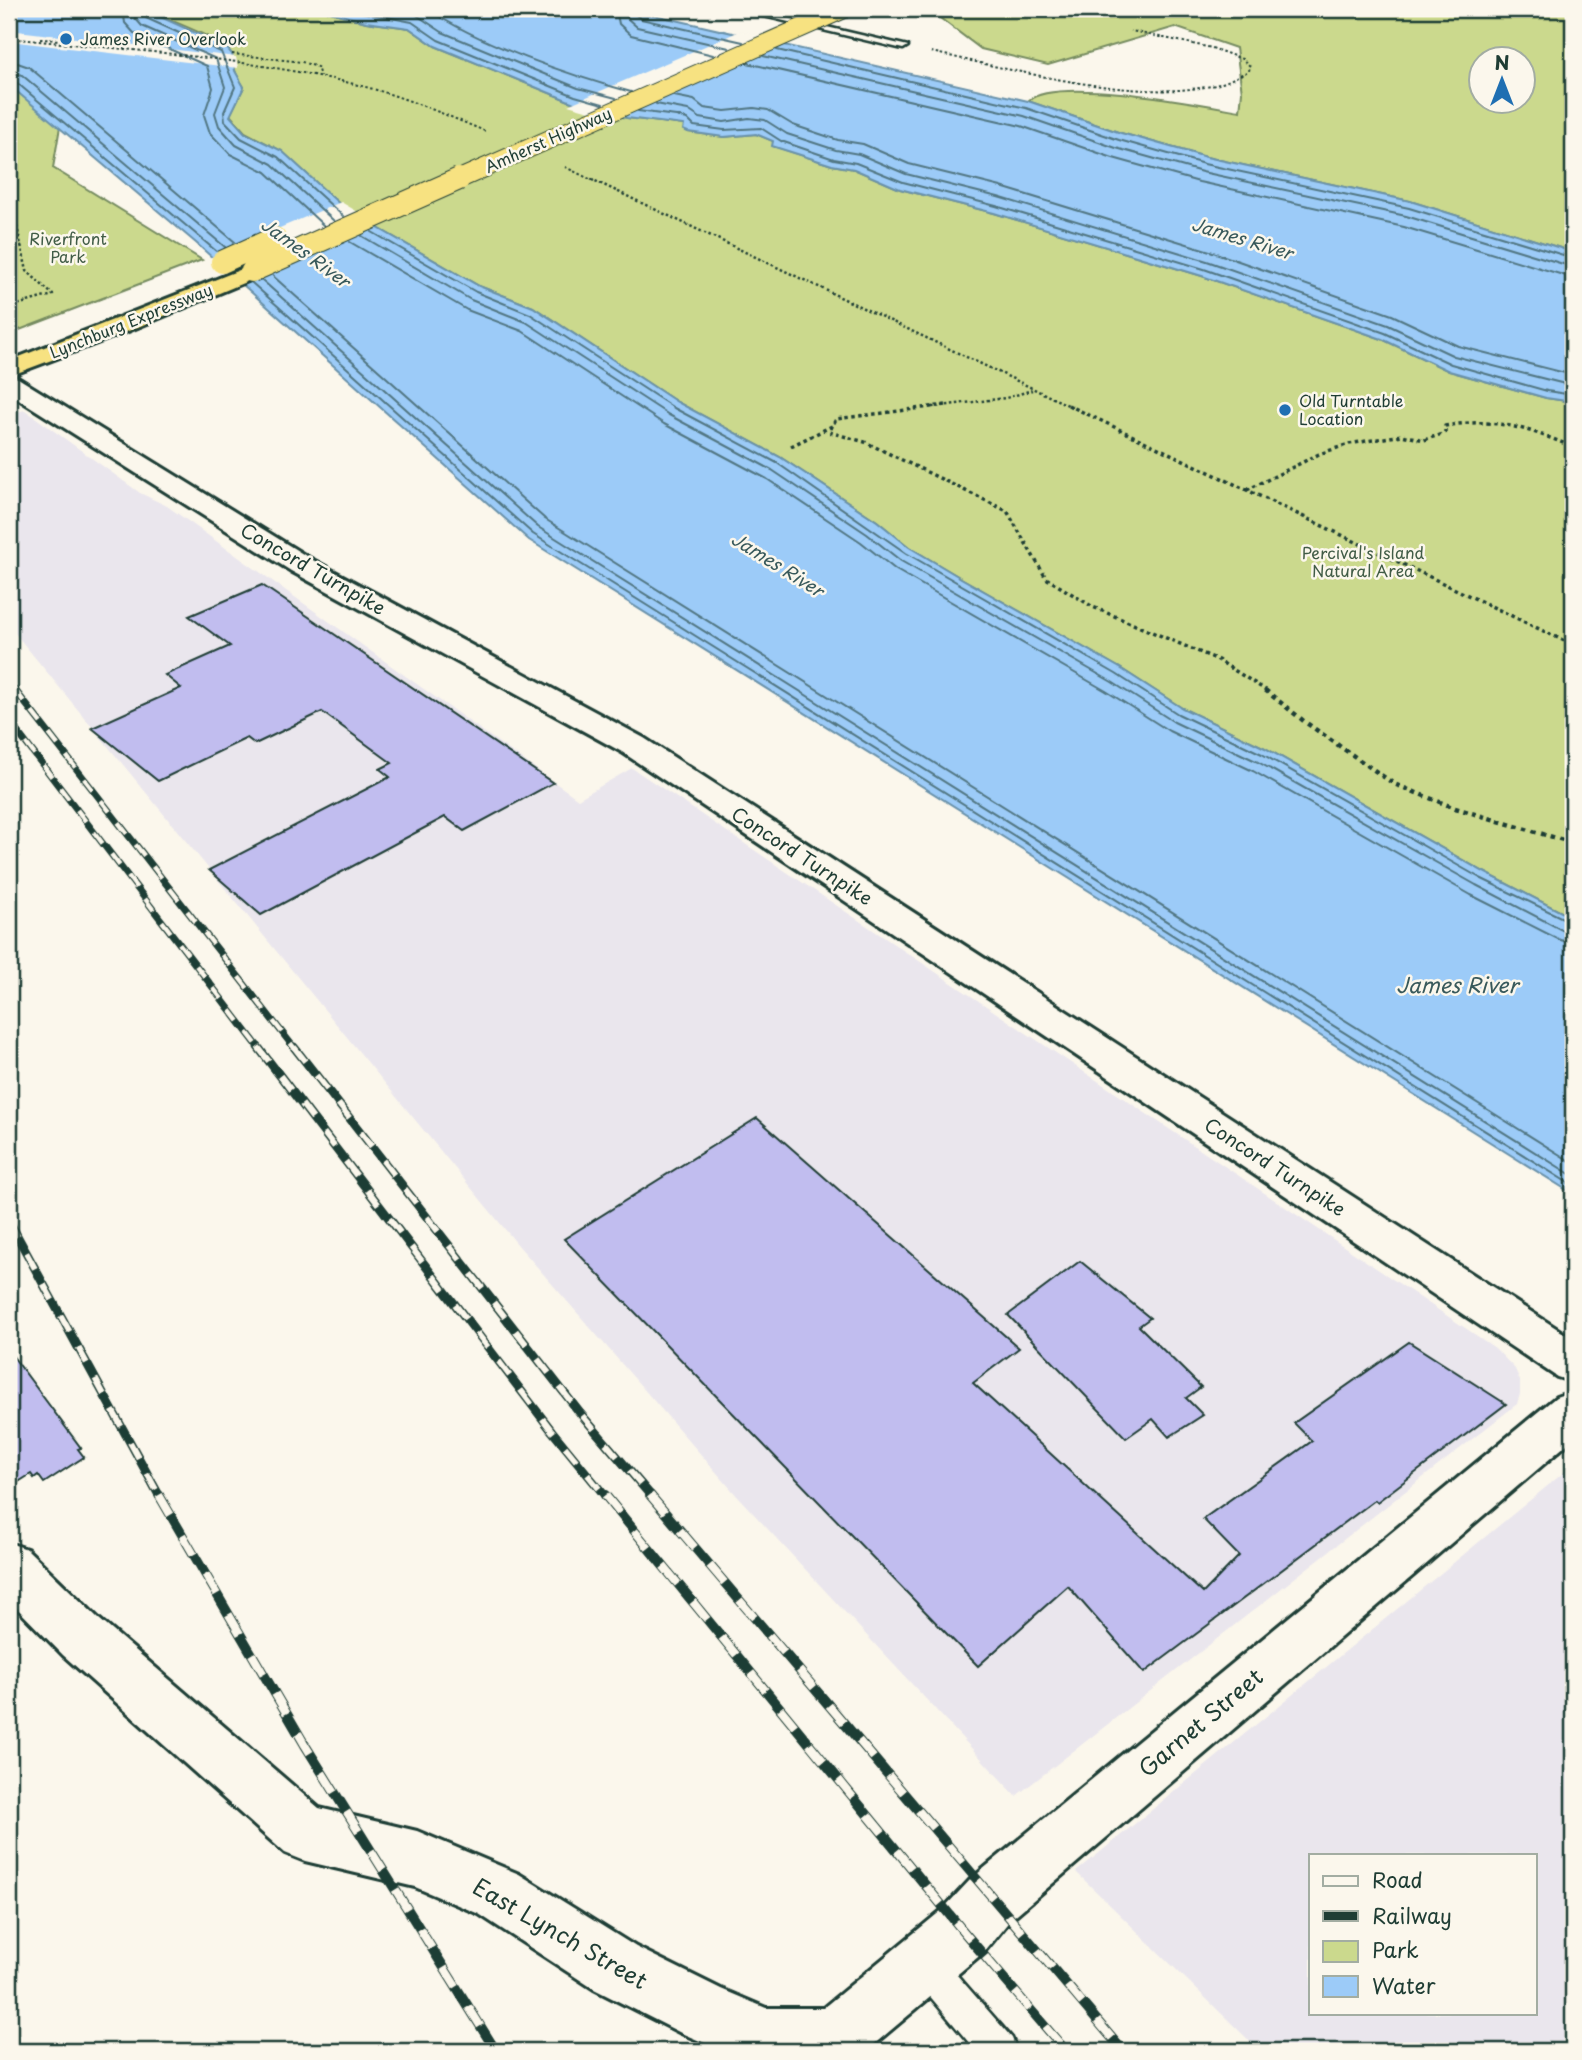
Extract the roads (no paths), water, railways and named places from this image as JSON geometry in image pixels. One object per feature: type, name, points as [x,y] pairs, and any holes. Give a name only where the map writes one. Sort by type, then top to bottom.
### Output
[{"type":"highway","name":"Amherst Highway","points":[[400,184],[808,9]]},
{"type":"highway","name":"Amherst Highway","points":[[252,271],[845,9]]},
{"type":"highway","name":"Lynchburg Expressway","points":[[9,346],[222,262],[297,229]]},
{"type":"highway","name":"Lynchburg Expressway","points":[[9,369],[113,330],[252,271]]},
{"type":"street","name":"Concord Turnpike","points":[[9,383],[301,565],[633,745],[1573,1363]]},
{"type":"street","name":"Garnet Street","points":[[833,2039],[963,1931],[991,1899],[1573,1411]]},
{"type":"street","name":"East Lynch Street","points":[[9,1566],[81,1637],[304,1833],[417,1859],[499,1894],[615,1968],[702,2012],[766,2038],[833,2039]]},
{"type":"lane","points":[[739,9],[887,43],[901,42]]},
{"type":"lane","points":[[924,1963],[999,2051]]},
{"type":"water","name":"James River","points":[[9,9],[145,10],[225,46],[232,54],[235,71],[244,87],[230,116],[245,133],[282,151],[345,209],[479,286],[533,307],[677,402],[780,457],[877,521],[909,547],[1120,668],[1182,708],[1265,748],[1484,872],[1573,918],[1573,1194],[529,540],[196,243],[9,85]]},
{"type":"water","name":"James River","points":[[320,9],[628,9],[1028,101],[1121,133],[1206,157],[1410,201],[1573,252],[1573,402],[1546,398],[1449,371],[1382,339],[1202,276],[994,213],[900,189],[854,169],[772,146],[773,141],[756,134],[724,137],[688,132],[683,130],[684,125],[627,118],[579,105],[435,46],[409,28],[366,22]]},
{"type":"railway","points":[[9,682],[16,691]]},
{"type":"railway","points":[[15,690],[295,1049]]},
{"type":"railway","points":[[9,721],[260,1049]]},
{"type":"railway","points":[[258,1047],[552,1431],[606,1497]]},
{"type":"railway","points":[[294,1047],[580,1413],[652,1497]]},
{"type":"railway","points":[[9,1221],[160,1497]]},
{"type":"railway","points":[[159,1495],[305,1745],[496,2051]]},
{"type":"railway","points":[[605,1495],[963,1931],[1066,2051]]},
{"type":"railway","points":[[650,1495],[1123,2051]]},
{"type":"place","name":"James River Overlook","points":[[66,39]]},
{"type":"place","name":"Old Turntable Location","points":[[1285,410]]},
{"type":"park label","name":"Riverfront Park","points":[[68,248]]},
{"type":"park label","name":"Percival's Island Natural Area","points":[[1363,562]]}]
